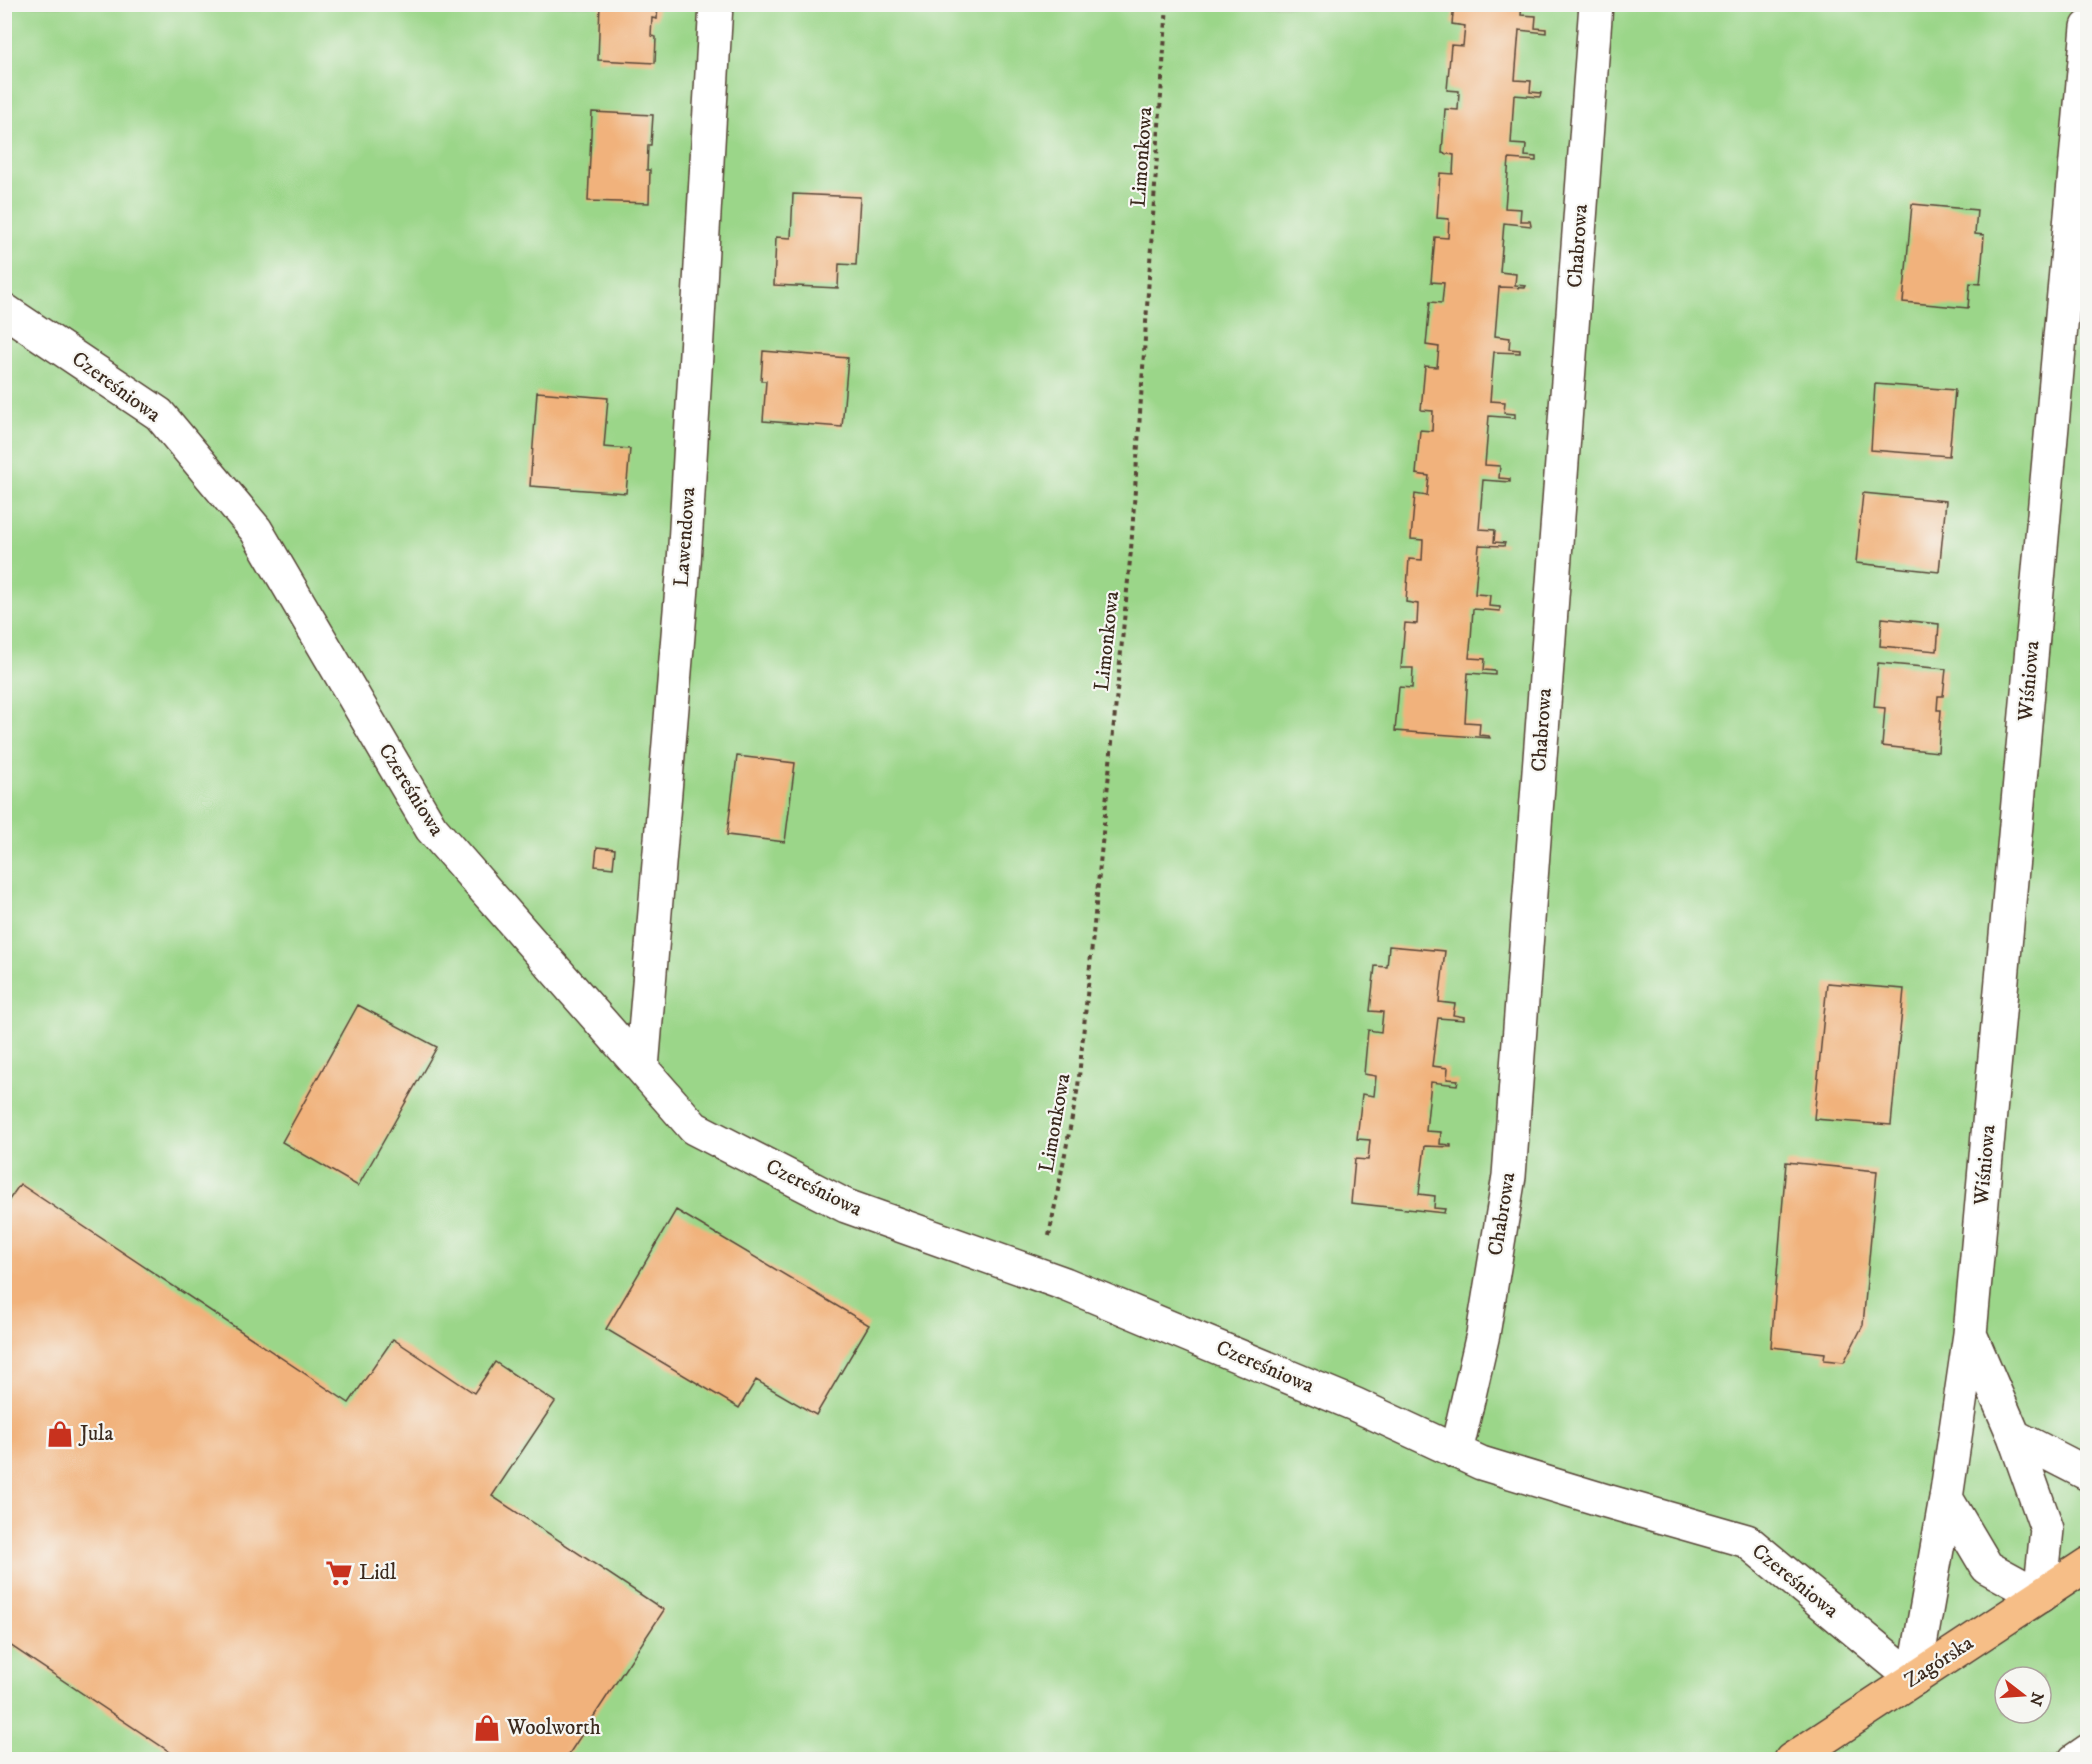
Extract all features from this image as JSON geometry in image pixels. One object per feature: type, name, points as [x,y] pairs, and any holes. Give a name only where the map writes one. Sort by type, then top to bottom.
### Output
[{"type":"highway","name":"Zagórska","points":[[1791,1760],[2088,1564]]},
{"type":"street","name":"Lawendowa","points":[[642,1068],[684,563],[716,4]]},
{"type":"street","name":"Chabrowa","points":[[1456,1452],[1483,1334],[1509,1176],[1596,4]]},
{"type":"street","name":"Wiśniowa","points":[[1914,1679],[1946,1498],[1970,1334],[2084,97],[2088,27]]},
{"type":"street","name":"Czereśniowa","points":[[4,310],[159,414],[256,530],[431,828],[694,1128],[846,1206],[1041,1276],[1354,1404],[1481,1463],[1747,1541],[1914,1679]]},
{"type":"street","name":"Wiśniowa","points":[[1970,1334],[2014,1436],[2047,1529],[2040,1596]]},
{"type":"street","points":[[2014,1436],[2088,1474]]},
{"type":"street","points":[[1946,1498],[1987,1567],[2040,1596]]},
{"type":"street","points":[[2075,1760],[2088,1751]]},
{"type":"path","name":"Limonkowa","points":[[1041,1276],[1081,1063],[1131,550],[1167,4]]},
{"type":"green space","points":[[5,5],[2087,5],[2087,1759],[5,1760]]},
{"type":"building","points":[[600,4],[658,4],[657,19],[652,18],[651,36],[656,37],[655,63],[598,60]]},
{"type":"building","points":[[1454,4],[1522,4],[1521,15],[1536,16],[1535,28],[1546,29],[1546,33],[1519,30],[1515,80],[1531,81],[1530,92],[1541,93],[1540,97],[1514,95],[1511,144],[1526,145],[1525,156],[1536,157],[1536,161],[1509,159],[1505,208],[1521,209],[1520,221],[1530,221],[1531,226],[1504,223],[1500,272],[1516,274],[1515,285],[1526,286],[1525,288],[1499,287],[1495,336],[1510,338],[1509,349],[1520,350],[1520,353],[1494,352],[1490,401],[1505,402],[1504,413],[1515,414],[1515,418],[1489,416],[1485,465],[1500,466],[1499,478],[1510,479],[1510,482],[1483,480],[1479,529],[1495,530],[1494,542],[1505,543],[1504,546],[1479,545],[1475,594],[1490,595],[1489,606],[1500,607],[1500,611],[1473,609],[1469,658],[1485,659],[1484,670],[1495,671],[1495,675],[1468,673],[1465,722],[1480,723],[1479,735],[1490,738],[1395,731],[1399,687],[1412,688],[1413,668],[1401,668],[1405,623],[1417,624],[1418,604],[1406,602],[1409,559],[1422,560],[1423,540],[1411,539],[1415,494],[1427,496],[1429,476],[1416,474],[1420,430],[1432,431],[1433,411],[1421,410],[1425,366],[1437,367],[1439,347],[1426,345],[1430,302],[1442,303],[1444,283],[1431,282],[1435,237],[1448,238],[1449,219],[1437,218],[1440,173],[1453,174],[1454,155],[1442,153],[1445,109],[1458,110],[1459,91],[1447,90],[1451,45],[1463,46],[1465,26],[1452,24]]},
{"type":"building","points":[[592,112],[653,115],[651,145],[648,145],[649,203],[588,201]]},
{"type":"building","points":[[793,194],[860,197],[856,265],[839,264],[838,288],[774,285],[776,237],[791,238]]},
{"type":"building","points":[[1912,204],[1977,210],[1975,234],[1984,235],[1980,284],[1970,283],[1968,308],[1903,302]]},
{"type":"building","points":[[763,351],[848,358],[842,427],[763,421],[766,381],[761,381]]},
{"type":"building","points":[[1875,384],[1955,390],[1949,456],[1871,450]]},
{"type":"building","points":[[537,392],[608,398],[604,447],[630,449],[626,493],[530,486]]},
{"type":"building","points":[[1863,493],[1946,501],[1939,572],[1856,563]]},
{"type":"building","points":[[1882,618],[1939,624],[1937,651],[1880,646]]},
{"type":"building","points":[[1878,663],[1946,669],[1943,696],[1938,696],[1937,710],[1941,710],[1938,752],[1882,746],[1885,708],[1874,707]]},
{"type":"building","points":[[737,756],[795,763],[785,842],[727,835]]},
{"type":"building","points":[[597,847],[615,849],[613,868],[595,866]]},
{"type":"building","points":[[1389,946],[1445,951],[1439,1002],[1455,1004],[1453,1015],[1464,1017],[1464,1020],[1438,1018],[1432,1066],[1448,1068],[1447,1079],[1458,1080],[1457,1085],[1431,1082],[1426,1131],[1441,1132],[1440,1144],[1451,1145],[1451,1147],[1425,1146],[1419,1194],[1435,1196],[1434,1208],[1445,1209],[1444,1213],[1351,1203],[1355,1159],[1368,1160],[1370,1140],[1357,1139],[1362,1094],[1374,1096],[1376,1076],[1364,1074],[1368,1030],[1381,1032],[1383,1012],[1370,1011],[1375,966],[1387,967]]},
{"type":"building","points":[[1827,983],[1904,989],[1891,1125],[1814,1119]]},
{"type":"building","points":[[358,1005],[437,1047],[358,1186],[282,1142]]},
{"type":"building","points":[[1786,1162],[1877,1171],[1863,1325],[1844,1362],[1824,1360],[1825,1353],[1771,1347]]},
{"type":"building","points":[[20,1184],[349,1403],[393,1339],[474,1393],[495,1362],[555,1402],[492,1496],[664,1610],[565,1760],[182,1760],[4,1641],[4,1207]]},
{"type":"building","points":[[676,1210],[869,1325],[816,1415],[756,1380],[739,1408],[606,1329]]},
{"type":"place","name":"Jula","points":[[60,1434]]},
{"type":"place","name":"Lidl","points":[[339,1573]]},
{"type":"place","name":"Woolworth","points":[[487,1728]]}]
